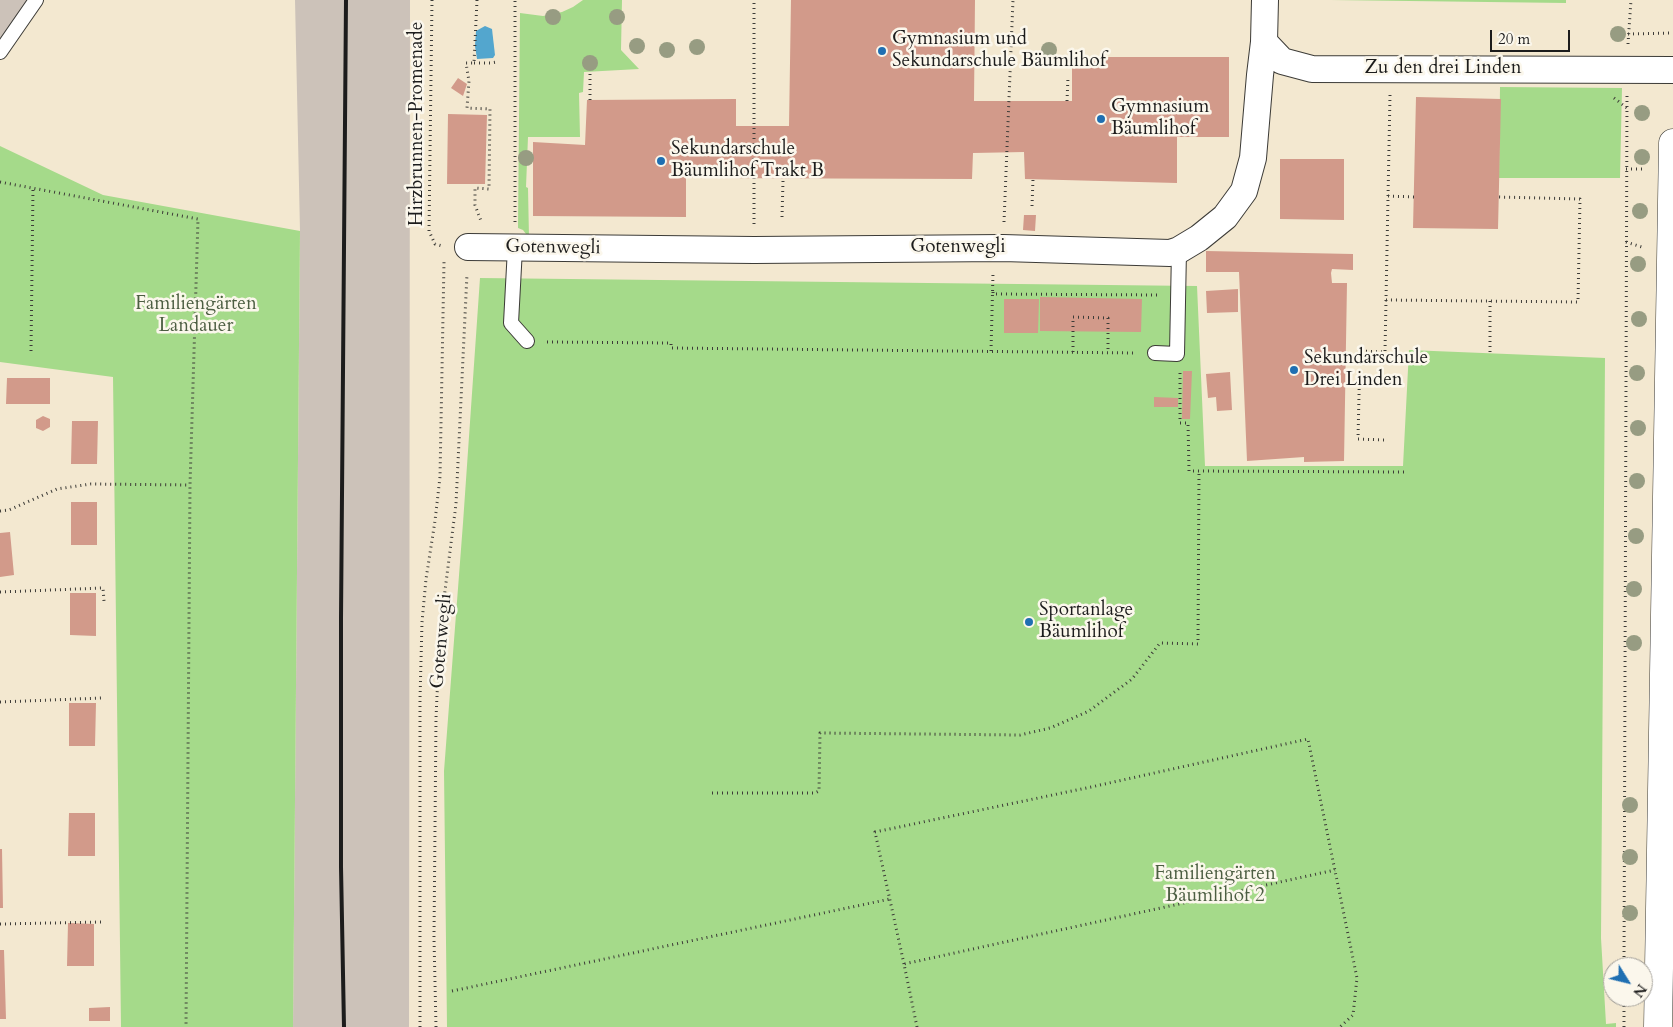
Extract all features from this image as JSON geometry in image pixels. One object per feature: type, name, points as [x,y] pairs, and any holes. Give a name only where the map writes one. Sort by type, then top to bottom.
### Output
[{"type":"main road","points":[[1658,1027],[1673,143]]},
{"type":"street","points":[[1264,42],[1265,0]]},
{"type":"street","name":"Gotenwegli","points":[[456,246],[754,250],[1003,248],[1156,252],[1179,250],[1199,238],[1225,217],[1244,191],[1253,158],[1264,42]]},
{"type":"street","name":"Zu den drei Linden","points":[[1264,42],[1282,61],[1312,69],[1673,70]]},
{"type":"lane","points":[[0,52],[36,0]]},
{"type":"lane","points":[[515,248],[511,323],[527,342]]},
{"type":"lane","points":[[1155,353],[1177,354],[1179,250]]},
{"type":"path","name":"Hirzbrunnen-Promenade","points":[[432,0],[429,231],[435,244],[456,246]]},
{"type":"path","points":[[474,63],[477,0]]},
{"type":"path","points":[[515,0],[515,248]]},
{"type":"path","points":[[754,0],[754,250]]},
{"type":"path","points":[[1003,248],[1013,0]]},
{"type":"path","points":[[1631,0],[1628,34],[1673,33]]},
{"type":"path","points":[[481,222],[475,205],[475,186],[489,189],[490,109],[467,108],[469,81],[466,63],[491,64],[497,62]]},
{"type":"path","points":[[1384,440],[1358,439],[1358,430],[1360,351],[1385,352],[1390,69]]},
{"type":"path","points":[[590,71],[590,100]]},
{"type":"path","points":[[1067,102],[1068,77]]},
{"type":"path","points":[[1624,957],[1627,93]]},
{"type":"path","points":[[1626,168],[1646,169]]},
{"type":"path","points":[[1032,206],[1033,180]]},
{"type":"path","points":[[782,217],[784,181]]},
{"type":"path","points":[[0,182],[198,219],[190,485],[186,1027]]},
{"type":"path","points":[[30,351],[33,187]]},
{"type":"path","points":[[1388,196],[1414,197]]},
{"type":"path","points":[[1386,300],[1578,302],[1580,199],[1499,197]]},
{"type":"path","points":[[1626,242],[1645,249]]},
{"type":"path","points":[[420,1027],[420,699],[426,579],[440,477],[445,281],[456,246]]},
{"type":"path","name":"Gotenwegli","points":[[436,1027],[434,938],[436,718],[440,630],[456,504],[456,246]]},
{"type":"path","points":[[991,352],[993,280]]},
{"type":"path","points":[[992,292],[993,294],[1178,295]]},
{"type":"path","points":[[1490,301],[1490,353]]},
{"type":"path","points":[[1073,352],[1073,318],[1108,318],[1108,353]]},
{"type":"path","points":[[527,342],[671,342],[671,348],[1155,353]]},
{"type":"path","points":[[1177,354],[1180,354],[1180,424],[1188,424],[1189,471],[1405,472]]},
{"type":"path","points":[[712,792],[814,793],[819,791],[820,733],[1020,735],[1050,728],[1089,711],[1132,679],[1160,643],[1198,644],[1199,471]]},
{"type":"path","points":[[0,511],[9,510],[57,489],[91,484],[190,485]]},
{"type":"path","points":[[0,592],[103,588],[104,601]]},
{"type":"path","points":[[0,702],[102,698]]},
{"type":"path","points":[[917,1027],[875,832],[1308,739],[1357,978],[1353,1015],[1340,1027]]},
{"type":"path","points":[[904,964],[1335,870]]},
{"type":"path","points":[[452,991],[890,899]]},
{"type":"path","points":[[0,924],[102,922]]},
{"type":"path","points":[[1624,1007],[1624,1027]]},
{"type":"shaded area","points":[[0,0],[36,0],[0,52]]},
{"type":"shaded area","points":[[295,0],[410,0],[409,1027],[293,1027],[300,231]]},
{"type":"green space","points":[[583,0],[622,0],[621,50],[639,69],[584,72],[583,92],[579,93],[580,137],[528,137],[526,187],[528,188],[529,238],[523,230],[518,228],[520,13],[543,16],[562,12]]},
{"type":"green space","points":[[1331,0],[1566,0],[1566,3]]},
{"type":"green space","points":[[1500,87],[1622,88],[1620,178],[1499,178]]},
{"type":"green space","name":"Familiengärten Landauer","points":[[0,146],[103,195],[300,231],[293,1027],[121,1027],[113,377],[0,362]]},
{"type":"green space","name":"Sportanlage Bäumlihof","points":[[480,278],[1197,286],[1205,466],[1403,466],[1409,350],[1605,358],[1601,938],[1603,1007],[1605,1007],[1606,1024],[1616,1023],[1616,1027],[447,1027],[444,771]]},
{"type":"water","points":[[485,26],[492,29],[495,55],[493,58],[477,59],[475,46],[476,31]]},
{"type":"building","points":[[791,0],[975,0],[974,101],[1072,101],[1072,57],[1229,57],[1229,137],[1177,137],[1177,183],[1025,179],[1024,152],[973,153],[972,179],[686,178],[686,217],[533,216],[533,142],[585,145],[587,100],[736,99],[736,126],[789,126]]},
{"type":"building","points":[[458,78],[467,84],[463,96],[451,88]]},
{"type":"building","points":[[1416,97],[1501,99],[1498,229],[1413,228]]},
{"type":"building","points":[[448,114],[487,115],[485,184],[447,184]]},
{"type":"building","points":[[1280,159],[1344,159],[1344,220],[1280,219]]},
{"type":"building","points":[[1024,215],[1036,215],[1035,231],[1023,230]]},
{"type":"building","name":"Sekundarschule Drei Linden","points":[[1206,251],[1353,254],[1353,270],[1332,269],[1331,273],[1332,283],[1347,283],[1344,461],[1304,462],[1304,457],[1247,461],[1239,272],[1206,272]]},
{"type":"building","points":[[1238,289],[1238,312],[1207,313],[1206,291]]},
{"type":"building","points":[[1040,297],[1142,299],[1141,332],[1040,331]]},
{"type":"building","points":[[1004,299],[1039,299],[1038,333],[1004,333]]},
{"type":"building","points":[[1183,371],[1192,371],[1190,419],[1182,419]]},
{"type":"building","points":[[1230,372],[1232,410],[1217,411],[1216,397],[1208,398],[1206,374]]},
{"type":"building","points":[[7,378],[50,378],[50,404],[6,404]]},
{"type":"building","points":[[1154,397],[1178,398],[1178,407],[1154,407]]},
{"type":"building","points":[[43,416],[50,419],[50,427],[43,431],[36,428],[36,420]]},
{"type":"building","points":[[72,421],[98,421],[97,464],[71,464]]},
{"type":"building","points":[[71,502],[97,502],[97,545],[71,545]]},
{"type":"building","points":[[10,532],[14,575],[0,577],[0,533]]},
{"type":"building","points":[[70,593],[96,593],[96,636],[70,635]]},
{"type":"building","points":[[69,703],[96,703],[95,746],[69,746]]},
{"type":"building","points":[[69,813],[95,813],[95,856],[68,856]]},
{"type":"building","points":[[0,849],[2,849],[3,908],[0,908]]},
{"type":"building","points":[[68,923],[94,924],[94,966],[67,966]]},
{"type":"building","points":[[0,950],[4,950],[6,1019],[0,1019]]},
{"type":"building","points":[[110,1007],[110,1021],[89,1021],[89,1008]]},
{"type":"railway","points":[[344,1027],[341,867],[341,618],[346,0]]},
{"type":"place","name":"Gymnasium und Sekundarschule Bäumlihof","points":[[882,51]]},
{"type":"place","name":"Gymnasium Bäumlihof","points":[[1101,119]]},
{"type":"place","name":"Sekundarschule Bäumlihof Trakt B","points":[[661,161]]},
{"type":"place","name":"Sekundarschule Drei Linden","points":[[1294,370]]},
{"type":"place","name":"Sportanlage Bäumlihof","points":[[1029,622]]},
{"type":"park label","name":"Familiengärten Bäumlihof 2","points":[[1215,886]]}]
